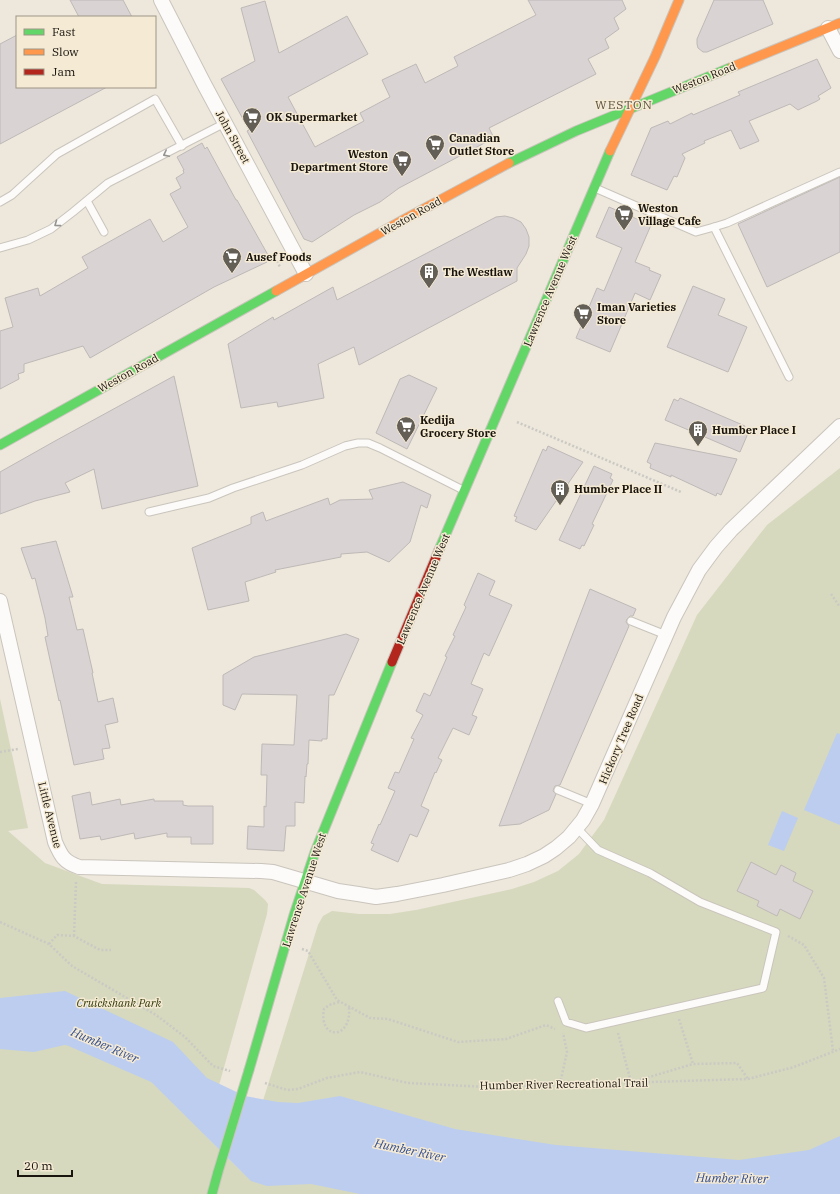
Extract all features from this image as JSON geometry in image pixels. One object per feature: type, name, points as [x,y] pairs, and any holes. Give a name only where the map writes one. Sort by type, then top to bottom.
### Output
[{"type":"main road","name":"Lawrence Avenue West","points":[[212,1194],[286,943],[315,852],[350,763],[594,188],[655,57],[679,0]]},
{"type":"main road","name":"Weston Road","points":[[0,444],[409,216],[516,160],[576,131],[834,25]]},
{"type":"street","name":"John Street","points":[[161,0],[204,84],[306,274]]},
{"type":"street","points":[[834,25],[840,51]]},
{"type":"street","name":"Hickory Tree Road","points":[[305,881],[338,891],[376,897],[418,891],[509,870],[527,864],[544,856],[556,848],[577,828],[592,804],[666,635],[689,586],[699,570],[716,547],[755,507],[840,426]]},
{"type":"street","name":"Little Avenue","points":[[0,601],[55,842],[63,858],[70,864],[79,867],[261,871],[273,872],[305,881]]},
{"type":"lane","points":[[0,202],[12,195],[57,154],[155,98],[182,146]]},
{"type":"lane","points":[[0,248],[28,240],[51,228],[108,183],[225,123]]},
{"type":"lane","points":[[594,188],[696,232],[714,227],[767,206],[840,172]]},
{"type":"lane","points":[[87,201],[104,232]]},
{"type":"lane","points":[[714,227],[789,376]]},
{"type":"lane","points":[[149,512],[209,498],[232,488],[302,465],[345,446],[358,443],[368,443],[380,448],[465,492]]},
{"type":"lane","points":[[631,621],[666,635]]},
{"type":"lane","points":[[558,790],[592,804]]},
{"type":"lane","points":[[558,1001],[566,1022],[586,1028],[763,988],[776,932],[700,902],[650,874],[598,850],[577,828]]},
{"type":"path","points":[[516,422],[681,492]]},
{"type":"path","points":[[831,594],[840,607]]},
{"type":"path","points":[[0,752],[20,749]]},
{"type":"path","points":[[74,936],[76,882]]},
{"type":"path","points":[[0,922],[49,944],[72,966],[156,1015],[184,1037],[213,1066]]},
{"type":"path","points":[[776,932],[791,936],[804,945],[824,978],[833,1052]]},
{"type":"path","points":[[49,944],[57,935],[74,936],[100,950],[112,950]]},
{"type":"path","points":[[286,943],[308,951],[337,1000],[370,1018],[388,1019],[458,1042],[506,1039],[546,1025],[557,1030]]},
{"type":"path","points":[[340,1002],[329,1005],[324,1009],[322,1017],[323,1024],[327,1029],[334,1032],[340,1032],[346,1027],[350,1016],[349,1007]]},
{"type":"path","points":[[675,1007],[693,1064]]},
{"type":"path","points":[[614,1021],[631,1082],[693,1064],[736,1063],[748,1079]]},
{"type":"path","points":[[560,1084],[566,1052],[562,1032]]},
{"type":"path","name":"Humber River Recreational Trail","points":[[287,1090],[298,1089],[327,1078],[360,1072],[408,1083],[487,1087],[748,1079],[794,1067],[840,1049]]},
{"type":"green space","name":"Cruickshank Park","points":[[840,468],[840,1194],[0,1194],[0,699],[28,828],[8,831],[45,863],[102,884],[249,888],[254,890],[268,904],[267,914],[205,1135],[241,1171],[318,925],[323,916],[332,911],[359,914],[390,914],[416,910],[512,889],[534,882],[558,871],[579,854],[604,820],[697,615],[767,525]]},
{"type":"water","points":[[837,733],[840,734],[840,825],[804,810]]},
{"type":"water","points":[[782,811],[798,818],[784,851],[768,845]]},
{"type":"water","points":[[65,991],[173,1042],[207,1078],[245,1096],[278,1102],[298,1103],[340,1096],[455,1129],[556,1145],[739,1160],[809,1150],[840,1136],[840,1194],[360,1194],[311,1184],[267,1186],[251,1181],[111,1042],[95,1038],[34,1052],[0,1049],[0,998]]},
{"type":"building","points":[[70,0],[123,0],[131,16],[78,16]]},
{"type":"building","points":[[528,0],[622,0],[626,9],[614,18],[619,29],[605,39],[609,48],[588,59],[596,74],[489,128],[494,138],[399,188],[380,202],[354,215],[312,242],[304,239],[247,131],[249,130],[221,79],[255,61],[241,8],[265,1],[279,53],[347,16],[368,54],[288,97],[315,147],[364,121],[360,113],[390,97],[382,80],[416,64],[425,83],[458,66],[454,57],[536,15]]},
{"type":"building","points":[[714,0],[763,0],[773,24],[707,52],[703,52],[698,48],[697,39]]},
{"type":"building","points":[[16,36],[16,88],[105,88],[0,144],[0,44]]},
{"type":"building","points":[[817,59],[831,88],[818,96],[820,99],[817,101],[798,110],[790,104],[749,121],[759,141],[740,149],[731,130],[704,141],[705,143],[682,154],[685,158],[677,177],[674,176],[667,190],[631,175],[651,128],[668,121],[670,124],[692,113],[693,115],[740,95],[738,92]]},
{"type":"building","points":[[202,143],[205,149],[207,147],[268,255],[267,262],[214,287],[90,358],[83,346],[24,364],[24,372],[18,374],[19,379],[0,389],[0,331],[13,327],[5,298],[38,288],[40,296],[88,268],[82,257],[150,219],[163,242],[188,227],[170,194],[181,188],[176,178],[184,173],[184,170],[177,157]]},
{"type":"building","points":[[840,177],[840,252],[767,287],[738,224]]},
{"type":"building","points":[[609,207],[651,225],[635,262],[650,268],[649,270],[661,275],[650,300],[635,293],[610,352],[576,338],[597,288],[604,291],[622,248],[596,237]]},
{"type":"building","points":[[505,216],[521,222],[529,237],[529,246],[526,254],[517,268],[517,281],[359,365],[354,347],[318,364],[324,398],[278,407],[277,402],[241,408],[228,344],[273,317],[274,320],[333,287],[337,300],[496,217]]},
{"type":"building","points":[[693,286],[725,299],[718,315],[747,327],[728,372],[667,347]]},
{"type":"building","points":[[409,375],[437,388],[407,449],[376,433],[400,379]]},
{"type":"building","points":[[174,376],[198,486],[102,509],[94,469],[65,483],[70,492],[35,501],[0,514],[0,472]]},
{"type":"building","points":[[680,398],[745,426],[744,429],[749,431],[740,452],[665,420],[674,399],[678,401]]},
{"type":"building","points":[[655,443],[737,459],[721,495],[717,493],[716,496],[671,475],[671,477],[650,468],[651,464],[647,462]]},
{"type":"building","points":[[548,446],[583,462],[536,530],[515,521],[517,517],[514,516],[543,449],[546,451]]},
{"type":"building","points":[[594,466],[612,474],[610,478],[613,480],[592,524],[594,525],[584,546],[582,545],[580,549],[559,540]]},
{"type":"building","points":[[403,482],[431,495],[427,508],[421,505],[410,542],[389,562],[367,552],[341,554],[341,557],[275,570],[276,572],[245,582],[249,601],[208,610],[192,548],[251,524],[251,517],[263,512],[266,521],[328,498],[330,505],[340,500],[373,499],[369,490]]},
{"type":"building","points":[[56,541],[73,597],[69,597],[77,630],[83,629],[98,702],[113,698],[118,722],[105,725],[110,748],[102,749],[104,759],[74,765],[45,637],[48,636],[45,618],[35,578],[32,579],[21,548]]},
{"type":"building","points":[[478,573],[495,581],[489,595],[512,605],[489,656],[484,653],[471,684],[483,689],[472,715],[477,717],[469,735],[453,728],[438,758],[442,760],[436,773],[435,772],[421,806],[429,810],[417,837],[410,834],[398,862],[371,850],[374,844],[371,843],[395,791],[388,788],[395,772],[399,773],[414,739],[411,738],[423,715],[416,711],[424,693],[430,696],[447,657],[445,656],[455,636],[453,635],[466,607],[464,605]]},
{"type":"building","points":[[590,589],[636,609],[633,616],[630,616],[627,619],[626,622],[629,626],[560,785],[555,786],[554,788],[553,791],[556,794],[549,810],[520,824],[499,826]]},
{"type":"building","points":[[346,634],[359,639],[334,695],[329,695],[327,739],[322,739],[322,741],[309,740],[304,803],[295,802],[295,826],[286,826],[284,851],[247,849],[248,826],[264,827],[264,806],[266,807],[267,775],[261,775],[262,744],[294,745],[297,695],[242,694],[235,710],[223,705],[223,675],[254,657]]},
{"type":"building","points":[[90,792],[92,805],[120,799],[121,805],[154,799],[154,801],[183,801],[183,805],[188,806],[213,806],[213,844],[191,844],[191,837],[167,837],[167,833],[135,839],[134,833],[101,840],[100,836],[80,839],[72,796]]},
{"type":"building","points":[[751,862],[776,875],[781,865],[796,873],[793,881],[813,891],[800,919],[780,909],[777,916],[757,906],[759,901],[737,891]]},
{"type":"waterway","name":"Humber River","points":[[0,1017],[11,1015],[73,1030],[160,1068]]},
{"type":"traffic: fast","points":[[509,163],[576,131],[732,67]]},
{"type":"traffic: fast","points":[[439,550],[610,151]]},
{"type":"traffic: fast","points":[[0,445],[276,291]]},
{"type":"traffic: fast","points":[[249,1070],[294,915],[315,852],[392,662]]},
{"type":"traffic: fast","points":[[218,1172],[249,1070]]},
{"type":"traffic: fast","points":[[212,1194],[218,1172]]},
{"type":"traffic: slow","points":[[610,151],[655,57],[679,0]]},
{"type":"traffic: slow","points":[[732,67],[840,23]]},
{"type":"traffic: slow","points":[[276,291],[509,163]]},
{"type":"traffic: jam","points":[[392,662],[439,550]]},
{"type":"place","name":"OK Supermarket","points":[[252,134]]},
{"type":"place","name":"Canadian Outlet Store","points":[[435,161]]},
{"type":"place","name":"Weston Department Store","points":[[402,177]]},
{"type":"place","name":"Weston Village Cafe","points":[[624,231]]},
{"type":"place","name":"Ausef Foods","points":[[232,274]]},
{"type":"place","name":"The Westlaw","points":[[429,289]]},
{"type":"place","name":"Iman Varieties Store","points":[[583,330]]},
{"type":"place","name":"Kedija Grocery Store","points":[[406,443]]},
{"type":"place","name":"Humber Place I","points":[[698,447]]},
{"type":"place","name":"Humber Place II","points":[[560,506]]},
{"type":"district","name":"WESTON","points":[[624,104]]}]
